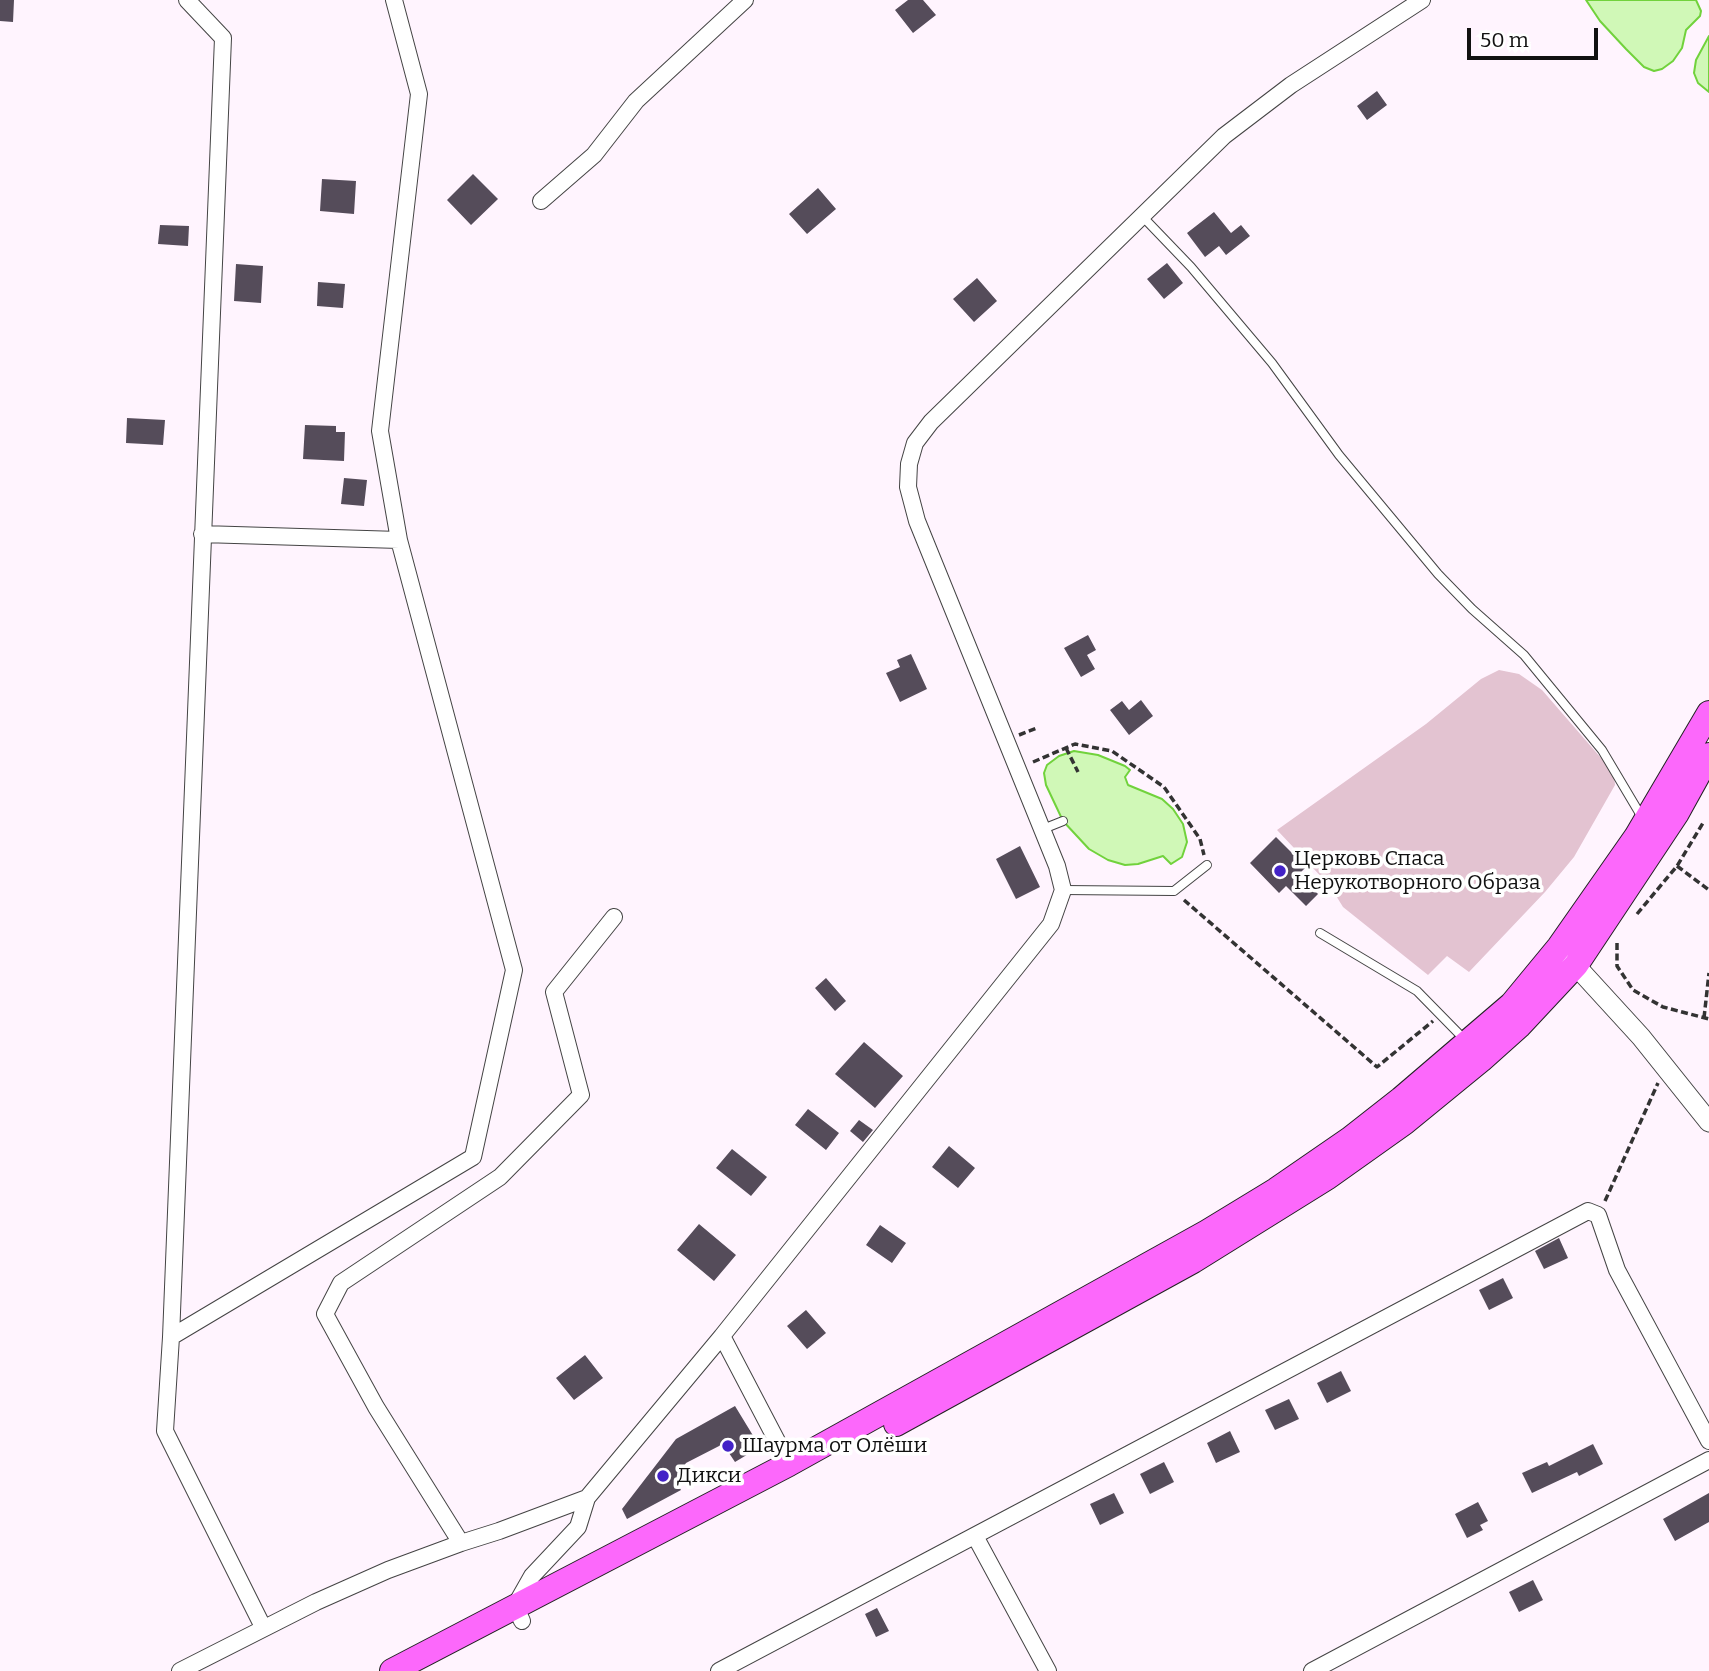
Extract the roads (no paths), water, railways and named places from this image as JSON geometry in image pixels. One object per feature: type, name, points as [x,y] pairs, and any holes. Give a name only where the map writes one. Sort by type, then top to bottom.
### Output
[{"type":"main road","points":[[428,1671],[519,1614],[1207,1232],[1350,1139],[1468,1043],[1567,956],[1709,713]]},
{"type":"main road","points":[[392,1671],[519,1614],[792,1480],[1193,1261],[1328,1177],[1404,1123],[1519,1026],[1567,956],[1666,831],[1709,755]]},
{"type":"street","points":[[187,0],[223,38],[165,1431],[263,1628]]},
{"type":"street","points":[[171,1337],[472,1157],[514,970],[399,540],[380,431],[419,94],[394,0]]},
{"type":"street","points":[[541,201],[594,155],[636,101],[745,0]]},
{"type":"street","points":[[519,1614],[532,1576],[578,1527],[587,1497],[722,1336],[1051,924],[1063,890],[1058,866],[917,521],[908,487],[909,464],[915,443],[931,422],[1224,136],[1291,85],[1422,0]]},
{"type":"street","points":[[202,534],[399,540]]},
{"type":"street","points":[[461,1543],[376,1407],[325,1314],[341,1283],[500,1177],[581,1094],[554,992],[614,917]]},
{"type":"street","points":[[1567,956],[1665,1066],[1709,1122]]},
{"type":"street","points":[[719,1671],[1588,1211],[1598,1215],[1617,1270],[1709,1441]]},
{"type":"street","points":[[722,1336],[789,1464]]},
{"type":"street","points":[[1312,1671],[1709,1460]]},
{"type":"street","points":[[180,1671],[263,1628],[388,1570],[587,1497]]},
{"type":"street","points":[[975,1536],[1048,1671]]},
{"type":"lane","points":[[1142,216],[1191,267],[1272,363],[1339,455],[1438,574],[1533,666],[1602,750],[1645,821]]},
{"type":"lane","points":[[1042,830],[1063,821]]},
{"type":"lane","points":[[1063,890],[1174,891],[1207,865]]},
{"type":"lane","points":[[1320,933],[1417,991],[1468,1043]]},
{"type":"place","name":"Церковь Спаса Нерукотворного Образа","points":[[1280,871]]},
{"type":"place","name":"Шаурма от Олёши","points":[[728,1446]]},
{"type":"place","name":"Дикси","points":[[663,1476]]}]
